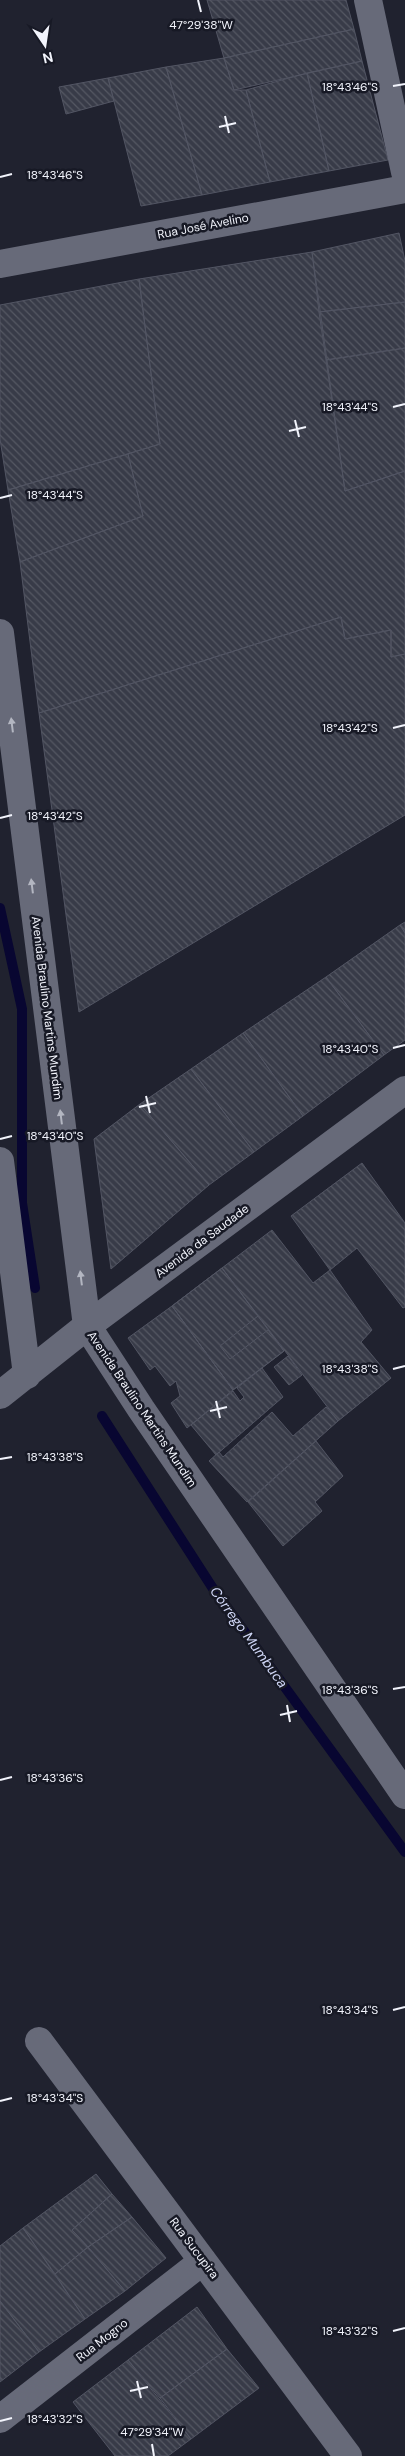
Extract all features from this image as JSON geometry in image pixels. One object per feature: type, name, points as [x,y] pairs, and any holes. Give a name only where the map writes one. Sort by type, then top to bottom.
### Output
[{"type":"street","points":[[368,0],[405,172]]},
{"type":"street","name":"Rua José Avelino","points":[[0,264],[405,189]]},
{"type":"street","name":"Avenida Braulino Martins Mundim","points":[[0,633],[82,1330],[140,1409],[405,1795]]},
{"type":"street","name":"Avenida da Saudade","points":[[0,1395],[82,1330],[405,1090]]},
{"type":"street","points":[[0,1162],[34,1369]]},
{"type":"street","name":"Rua Sucupira","points":[[40,2041],[348,2456]]},
{"type":"street","name":"Rua Mogno","points":[[0,2419],[203,2261]]},
{"type":"building","points":[[207,0],[346,0],[354,29],[224,58]]},
{"type":"building","points":[[354,29],[362,61],[234,90],[224,58]]},
{"type":"building","points":[[224,58],[234,90],[246,90],[270,182],[202,195],[166,67]]},
{"type":"building","points":[[362,61],[388,160],[329,171],[307,73]]},
{"type":"building","points":[[166,67],[202,195],[141,206],[108,78]]},
{"type":"building","points":[[307,73],[329,171],[270,182],[246,90]]},
{"type":"building","points":[[108,78],[114,101],[66,114],[59,87]]},
{"type":"building","points":[[399,233],[405,261],[405,302],[319,312],[312,252]]},
{"type":"building","points":[[312,252],[345,491],[405,471],[405,654],[391,657],[391,630],[345,639],[341,617],[39,713],[20,562],[143,516],[128,454],[160,444],[139,279]]},
{"type":"building","points":[[139,279],[160,444],[8,490],[0,439],[0,305]]},
{"type":"building","points":[[405,302],[405,348],[326,360],[319,312]]},
{"type":"building","points":[[405,348],[405,471],[345,491],[326,360]]},
{"type":"building","points":[[128,454],[143,516],[20,562],[8,490]]},
{"type":"building","points":[[341,617],[345,639],[391,630],[391,657],[405,654],[405,815],[79,1012],[39,713]]},
{"type":"building","points":[[405,922],[405,933],[400,925]]},
{"type":"building","points":[[400,925],[405,933],[405,1040],[384,1055],[326,977]]},
{"type":"building","points":[[326,977],[384,1055],[303,1116],[243,1033]]},
{"type":"building","points":[[243,1033],[303,1116],[254,1152],[191,1069]]},
{"type":"building","points":[[191,1069],[254,1152],[209,1185],[140,1104]]},
{"type":"building","points":[[140,1104],[209,1185],[111,1269],[94,1139]]},
{"type":"building","points":[[362,1163],[405,1223],[405,1307],[403,1308],[357,1248],[330,1270],[291,1216]]},
{"type":"building","points":[[272,1230],[313,1283],[330,1270],[372,1330],[361,1342],[391,1378],[338,1421],[222,1268]]},
{"type":"building","points":[[222,1268],[284,1351],[233,1390],[172,1306]]},
{"type":"building","points":[[222,1268],[258,1316],[220,1346],[230,1359],[268,1330],[284,1351],[233,1390],[172,1306]]},
{"type":"building","points":[[172,1306],[233,1390],[187,1428],[171,1403],[180,1396],[176,1381],[170,1386],[155,1366],[150,1370],[128,1338]]},
{"type":"building","points":[[288,1356],[302,1375],[289,1385],[274,1367]]},
{"type":"building","points":[[262,1368],[283,1397],[216,1455],[191,1425],[233,1391],[240,1401],[244,1397],[237,1388]]},
{"type":"building","points":[[326,1407],[338,1421],[247,1502],[209,1461],[219,1452],[223,1457],[272,1412],[293,1436]]},
{"type":"building","points":[[316,1441],[343,1476],[315,1502],[322,1511],[283,1546],[248,1502]]},
{"type":"building","points":[[96,2174],[112,2194],[72,2230],[88,2247],[55,2274],[23,2228]]},
{"type":"building","points":[[112,2194],[132,2217],[88,2247],[72,2230]]},
{"type":"building","points":[[132,2217],[166,2258],[125,2291],[88,2247]]},
{"type":"building","points":[[23,2228],[85,2319],[39,2352],[0,2301],[0,2246]]},
{"type":"building","points":[[88,2247],[125,2291],[85,2319],[55,2274]]},
{"type":"building","points":[[0,2301],[39,2352],[0,2382]]},
{"type":"building","points":[[197,2307],[227,2349],[160,2398],[128,2360]]},
{"type":"building","points":[[227,2349],[259,2388],[191,2439],[160,2398]]},
{"type":"building","points":[[128,2360],[191,2439],[168,2456],[115,2456],[73,2402]]},
{"type":"waterway","name":"Córrego Mumbuca","points":[[0,908],[22,1009],[22,1203],[35,1288]]},
{"type":"waterway","name":"Córrego Mumbuca","points":[[102,1416],[212,1587],[405,1852]]}]
